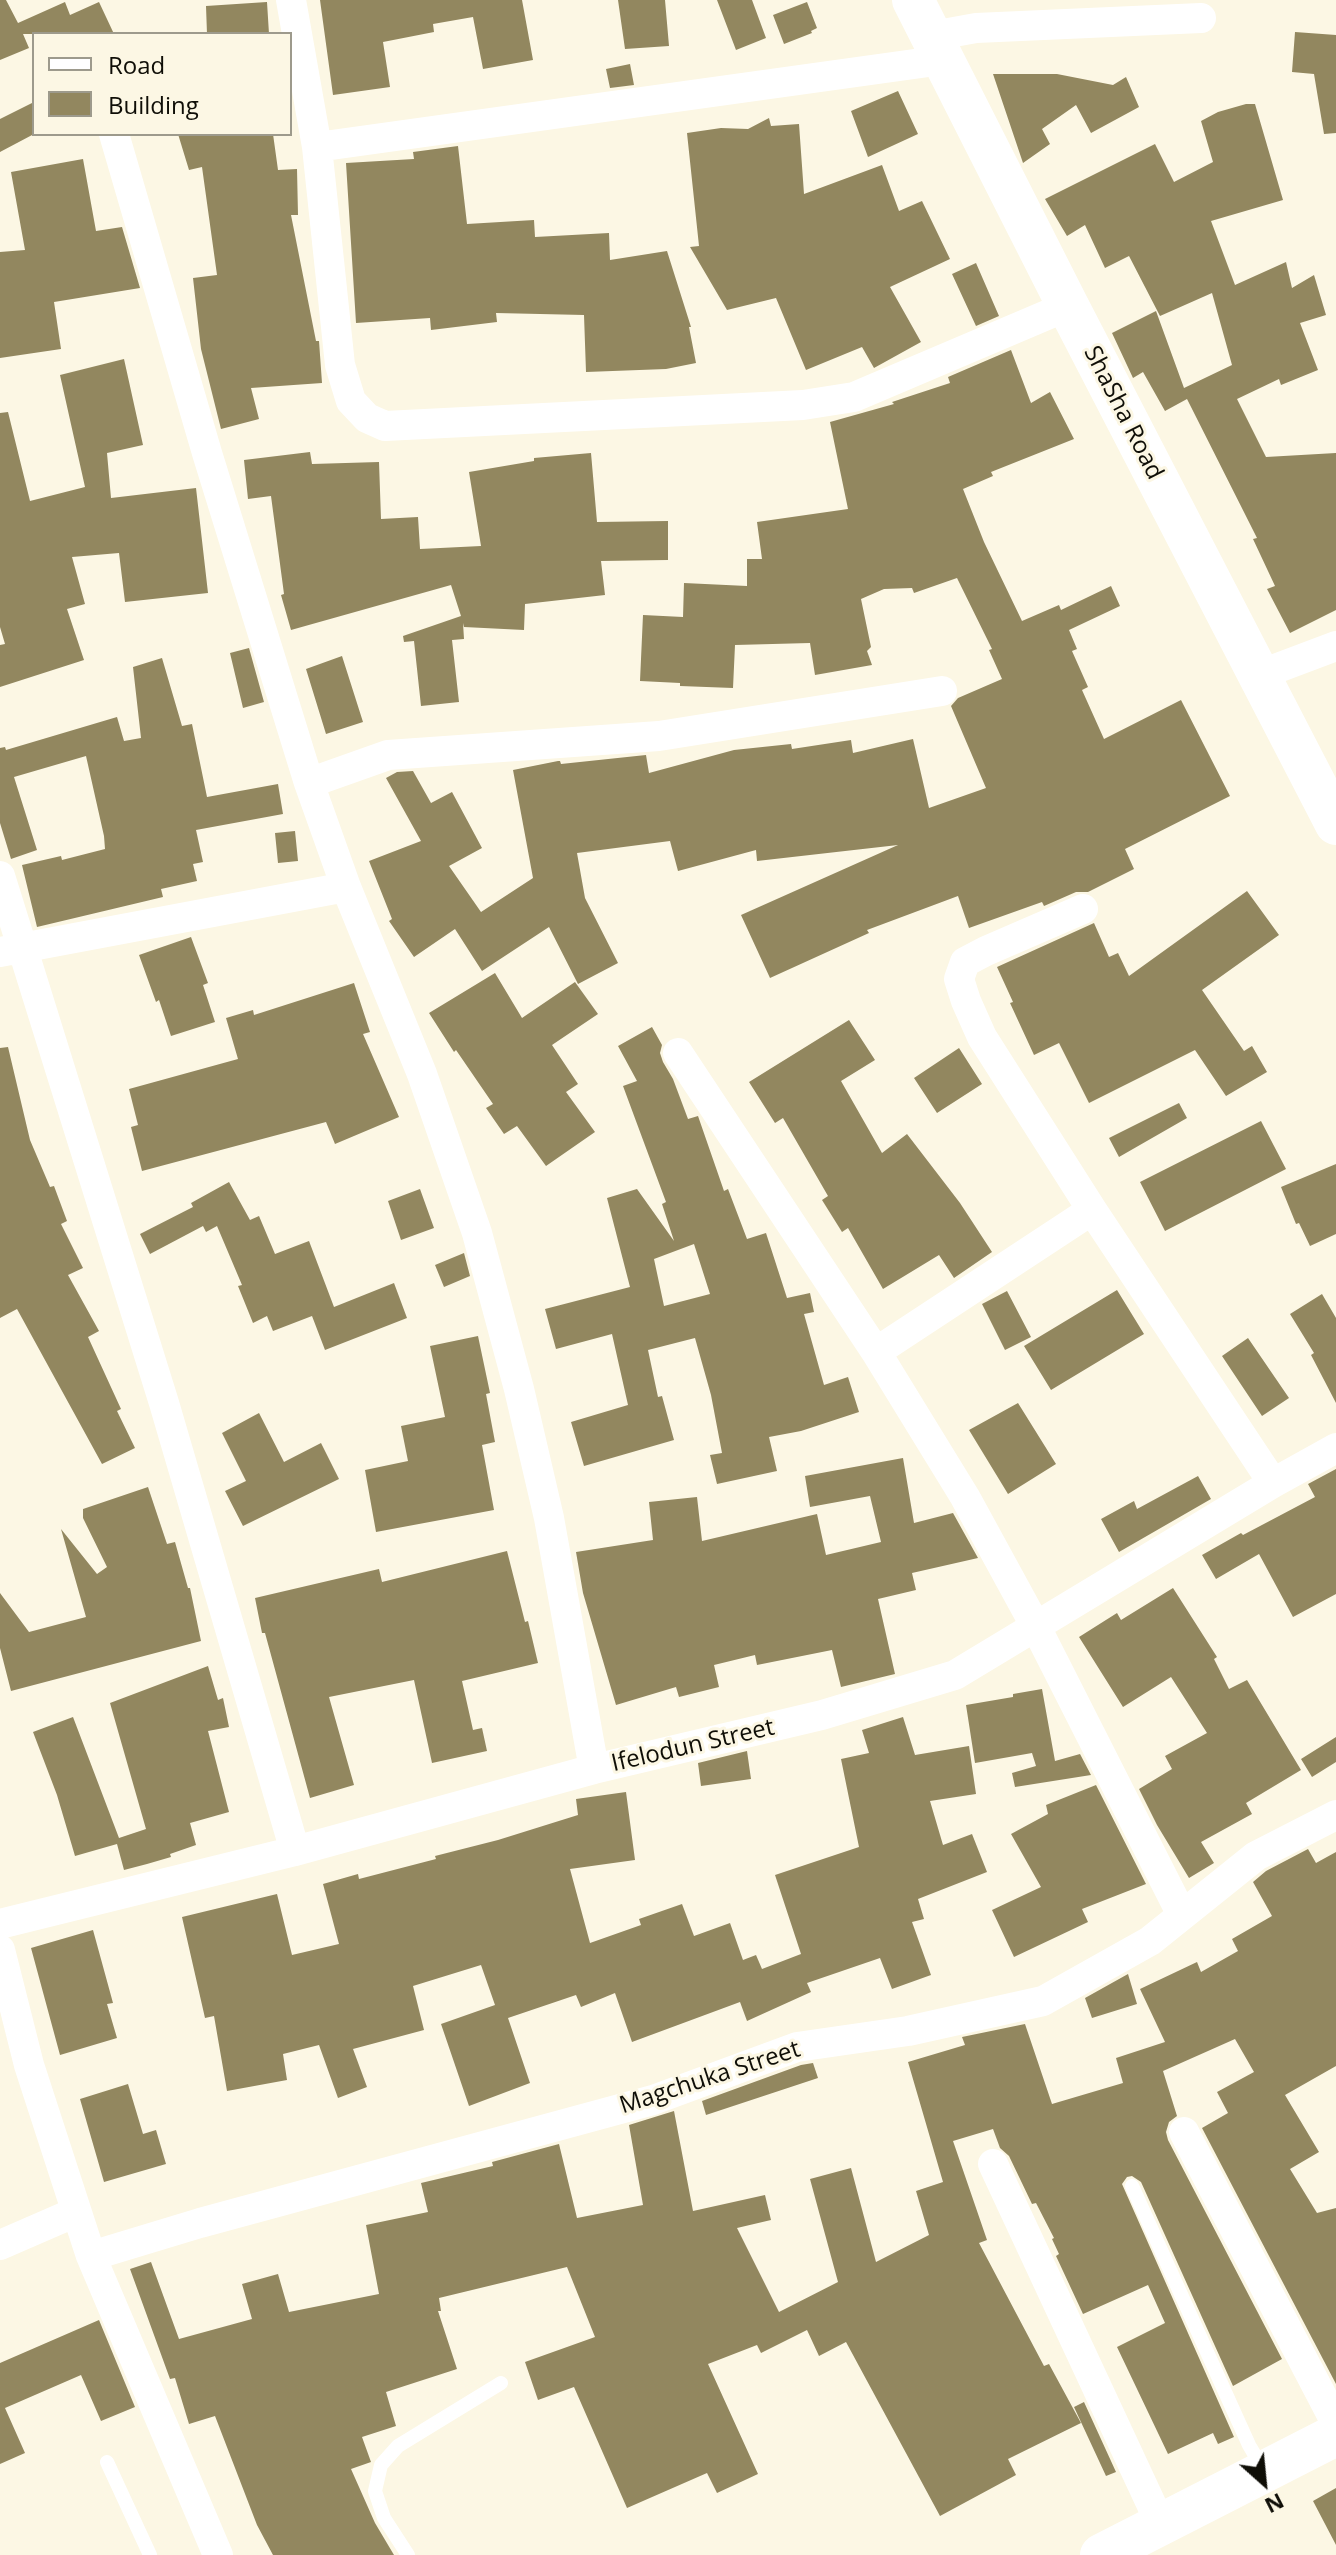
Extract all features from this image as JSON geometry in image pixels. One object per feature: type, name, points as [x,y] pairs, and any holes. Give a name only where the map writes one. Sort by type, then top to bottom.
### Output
[{"type":"street","points":[[291,0],[317,147],[340,365],[351,401],[367,418],[385,426],[803,405],[854,397],[1068,306]]},
{"type":"street","points":[[317,147],[930,32],[1201,18]]},
{"type":"street","name":"ShaSha Road","points":[[930,32],[1336,824]]},
{"type":"street","points":[[115,136],[207,453],[309,783],[346,887],[422,1074],[477,1233],[519,1389],[549,1518],[594,1769]]},
{"type":"street","points":[[1259,675],[1336,646]]},
{"type":"street","points":[[309,783],[388,755],[659,736],[942,691]]},
{"type":"street","points":[[0,876],[12,950],[164,1403],[295,1851]]},
{"type":"street","points":[[12,950],[346,887]]},
{"type":"street","points":[[1083,909],[965,962],[959,979],[982,1037],[1092,1210],[1273,1483]]},
{"type":"street","points":[[678,1053],[876,1352],[965,1497],[1036,1627],[1182,1915]]},
{"type":"street","points":[[876,1352],[1092,1210]]},
{"type":"street","name":"Ifelodun Street","points":[[0,1924],[295,1851],[594,1769],[822,1715],[955,1675],[1336,1448]]},
{"type":"street","name":"Magchuka Street","points":[[91,2256],[200,2223],[653,2100],[797,2047],[908,2031],[1043,2001],[1150,1941],[1256,1856],[1336,1815]]},
{"type":"street","points":[[0,1950],[29,2065],[91,2256],[218,2555]]},
{"type":"street","points":[[1184,2132],[1336,2423]]},
{"type":"street","points":[[993,2164],[1161,2525]]},
{"type":"street","points":[[0,2245],[76,2212]]},
{"type":"street","points":[[1101,2555],[1336,2435]]},
{"type":"lane","points":[[1132,2186],[1249,2445],[1265,2472]]},
{"type":"lane","points":[[408,2555],[384,2518],[375,2491],[381,2465],[398,2446],[501,2383]]},
{"type":"lane","points":[[107,2462],[150,2555]]},
{"type":"building","points":[[0,0],[6,0],[18,23],[65,2],[70,15],[99,2],[113,32],[23,34],[29,48],[0,60]]},
{"type":"building","points":[[320,0],[522,0],[533,60],[483,69],[473,17],[433,24],[434,32],[383,42],[390,87],[333,95]]},
{"type":"building","points":[[618,0],[665,0],[669,46],[625,49]]},
{"type":"building","points":[[717,0],[752,0],[766,38],[736,50]]},
{"type":"building","points":[[267,2],[269,32],[207,32],[206,6]]},
{"type":"building","points":[[807,2],[817,28],[784,44],[773,15]]},
{"type":"building","points":[[1295,32],[1336,35],[1336,133],[1324,134],[1314,74],[1292,72]]},
{"type":"building","points":[[630,64],[634,85],[610,88],[606,69]]},
{"type":"building","points":[[993,74],[1057,74],[1113,85],[1126,77],[1139,107],[1091,133],[1076,105],[1042,129],[1050,144],[1023,163]]},
{"type":"building","points":[[898,91],[918,134],[868,157],[851,111]]},
{"type":"building","points":[[32,103],[32,135],[0,152],[0,119]]},
{"type":"building","points":[[1255,104],[1283,200],[1211,221],[1235,285],[1286,262],[1292,288],[1314,275],[1326,315],[1300,323],[1318,370],[1281,385],[1279,379],[1237,399],[1266,457],[1336,453],[1336,610],[1290,633],[1267,589],[1275,586],[1253,539],[1257,538],[1187,399],[1165,411],[1143,372],[1133,378],[1112,333],[1156,311],[1184,388],[1232,365],[1212,293],[1160,316],[1129,256],[1105,268],[1085,225],[1067,236],[1045,199],[1155,144],[1174,182],[1213,162],[1201,121],[1218,112]]},
{"type":"building","points":[[769,118],[771,126],[799,124],[804,194],[882,165],[899,211],[922,201],[950,259],[890,287],[921,342],[874,368],[862,347],[806,370],[776,298],[727,310],[690,247],[699,246],[687,133],[721,128],[748,129]]},
{"type":"building","points":[[179,136],[273,136],[278,170],[297,169],[298,215],[291,215],[316,341],[319,341],[322,383],[251,388],[259,419],[221,429],[201,349],[193,278],[217,275],[202,167],[189,170]]},
{"type":"building","points":[[458,146],[467,224],[534,220],[535,237],[609,233],[610,260],[667,251],[691,327],[696,363],[666,369],[586,372],[584,315],[496,313],[497,322],[431,330],[430,318],[356,323],[346,163],[414,159],[413,152]]},
{"type":"building","points":[[83,159],[96,231],[122,227],[140,288],[54,302],[61,349],[0,358],[0,252],[25,250],[11,172]]},
{"type":"building","points":[[976,263],[999,316],[976,326],[952,274]]},
{"type":"building","points":[[1011,350],[1031,403],[1050,392],[1074,439],[991,472],[993,476],[963,489],[984,542],[1022,621],[1059,605],[1061,610],[1111,586],[1120,606],[1069,630],[1077,649],[1072,651],[1088,687],[1082,690],[1104,739],[1181,700],[1230,796],[1125,849],[1134,869],[1088,892],[1076,892],[1044,906],[1042,902],[969,928],[958,896],[867,930],[869,933],[770,978],[741,915],[898,845],[757,861],[756,850],[678,871],[670,841],[577,853],[585,898],[618,963],[578,984],[549,927],[482,971],[455,929],[414,957],[389,921],[392,919],[369,861],[421,841],[386,778],[397,772],[413,771],[431,803],[452,792],[482,848],[449,866],[481,912],[533,878],[513,770],[558,761],[561,764],[646,755],[649,773],[734,750],[791,744],[792,749],[851,740],[853,753],[913,739],[929,808],[986,788],[951,706],[958,698],[1002,679],[989,650],[992,649],[957,578],[914,593],[912,588],[884,589],[861,599],[871,647],[867,651],[872,665],[815,675],[810,643],[735,645],[733,688],[640,681],[643,615],[683,617],[684,583],[747,586],[747,559],[762,559],[757,522],[848,509],[830,422],[894,404],[892,402],[950,383],[948,377]]},
{"type":"building","points":[[124,359],[143,445],[107,453],[111,498],[196,488],[208,593],[125,602],[119,553],[72,557],[85,604],[67,609],[84,660],[0,687],[0,645],[5,644],[0,627],[0,413],[8,412],[30,501],[85,487],[60,375]]},
{"type":"building","points":[[310,452],[312,464],[379,462],[381,519],[418,517],[420,549],[481,546],[469,472],[534,461],[534,458],[591,453],[597,522],[668,521],[668,560],[601,561],[605,595],[525,604],[524,630],[464,627],[463,623],[464,639],[452,640],[459,702],[421,706],[414,641],[404,642],[403,636],[461,616],[451,585],[291,630],[281,595],[284,594],[271,496],[248,499],[244,460]]},
{"type":"building","points":[[249,648],[264,702],[243,708],[230,653]]},
{"type":"building","points":[[342,656],[363,722],[326,734],[306,669]]},
{"type":"building","points":[[162,658],[182,726],[192,724],[207,797],[278,784],[283,814],[196,830],[203,862],[193,864],[197,881],[161,889],[163,897],[37,927],[22,865],[61,856],[62,860],[105,849],[104,836],[86,756],[14,777],[37,850],[11,859],[0,823],[0,748],[5,747],[6,750],[117,717],[124,741],[141,738],[133,667]]},
{"type":"building","points":[[295,831],[298,861],[278,863],[275,833]]},
{"type":"building","points":[[1247,891],[1279,935],[1202,990],[1244,1051],[1252,1046],[1267,1072],[1226,1096],[1195,1050],[1089,1103],[1059,1043],[1034,1055],[997,967],[1094,923],[1109,957],[1118,953],[1129,976]]},
{"type":"building","points":[[191,937],[208,983],[203,985],[215,1022],[171,1036],[139,955]]},
{"type":"building","points":[[495,973],[522,1018],[575,982],[598,1014],[552,1045],[578,1084],[566,1092],[595,1132],[546,1166],[517,1126],[504,1134],[486,1108],[493,1104],[429,1013]]},
{"type":"building","points":[[354,983],[370,1032],[363,1034],[399,1117],[335,1144],[326,1122],[142,1171],[131,1127],[138,1125],[129,1089],[238,1059],[226,1018],[253,1010],[254,1015]]},
{"type":"building","points":[[849,1020],[875,1060],[841,1081],[882,1153],[907,1134],[960,1203],[992,1252],[954,1278],[939,1255],[883,1289],[848,1228],[842,1232],[822,1200],[828,1196],[783,1118],[775,1123],[749,1082]]},
{"type":"building","points":[[652,1027],[662,1045],[660,1053],[663,1062],[688,1119],[698,1116],[724,1191],[728,1189],[747,1239],[766,1233],[787,1298],[810,1293],[814,1312],[804,1314],[824,1385],[848,1377],[859,1412],[801,1431],[769,1437],[777,1471],[717,1484],[710,1455],[722,1453],[711,1395],[695,1338],[648,1350],[658,1397],[662,1396],[674,1440],[584,1466],[571,1422],[628,1405],[612,1334],[556,1349],[545,1309],[630,1287],[607,1198],[637,1189],[674,1241],[662,1204],[666,1202],[623,1086],[637,1081],[618,1046]],"holes":[[[694,1244],[710,1294],[664,1306],[654,1259]]]},
{"type":"building","points":[[8,1047],[30,1140],[50,1187],[54,1186],[67,1221],[61,1224],[83,1268],[68,1275],[99,1331],[88,1337],[135,1448],[102,1464],[17,1309],[0,1318],[0,1048]]},
{"type":"building","points":[[959,1048],[982,1084],[937,1113],[914,1078]]},
{"type":"building","points":[[1179,1103],[1187,1118],[1119,1157],[1109,1138]]},
{"type":"building","points":[[1261,1121],[1286,1169],[1165,1231],[1140,1182]]},
{"type":"building","points":[[1336,1164],[1336,1234],[1310,1246],[1299,1223],[1296,1224],[1281,1187]]},
{"type":"building","points":[[229,1182],[250,1220],[259,1216],[275,1254],[309,1241],[334,1307],[394,1283],[407,1318],[325,1350],[312,1316],[273,1331],[267,1316],[253,1323],[238,1286],[242,1285],[217,1226],[206,1232],[203,1226],[150,1254],[140,1234],[193,1207],[191,1203]]},
{"type":"building","points":[[420,1189],[434,1228],[401,1240],[388,1201]]},
{"type":"building","points":[[464,1253],[470,1276],[444,1287],[435,1265]]},
{"type":"building","points":[[1117,1290],[1144,1334],[1051,1390],[1024,1346]]},
{"type":"building","points":[[1007,1291],[1031,1337],[1005,1350],[982,1304]]},
{"type":"building","points":[[1322,1294],[1336,1318],[1336,1403],[1311,1355],[1314,1353],[1290,1314]]},
{"type":"building","points":[[478,1336],[490,1393],[486,1394],[495,1442],[482,1445],[494,1510],[376,1532],[365,1470],[408,1461],[401,1426],[445,1417],[430,1346]]},
{"type":"building","points":[[1248,1338],[1289,1398],[1262,1416],[1222,1356]]},
{"type":"building","points":[[1018,1403],[1056,1464],[1008,1494],[969,1430]]},
{"type":"building","points":[[259,1413],[284,1462],[321,1443],[339,1479],[243,1526],[225,1491],[246,1481],[222,1433]]},
{"type":"building","points":[[903,1458],[914,1523],[953,1513],[978,1558],[912,1573],[916,1590],[878,1599],[895,1674],[841,1687],[832,1650],[757,1665],[755,1655],[714,1665],[719,1687],[679,1697],[676,1687],[616,1705],[583,1593],[576,1552],[653,1540],[649,1502],[697,1497],[702,1541],[817,1514],[826,1555],[881,1542],[870,1496],[810,1507],[805,1476]]},
{"type":"building","points":[[1336,1469],[1336,1594],[1293,1617],[1259,1554],[1216,1579],[1202,1555],[1315,1497],[1308,1484]]},
{"type":"building","points":[[1198,1476],[1211,1499],[1119,1552],[1101,1519],[1134,1501],[1137,1509]]},
{"type":"building","points":[[148,1487],[167,1544],[175,1542],[190,1588],[201,1641],[11,1691],[0,1648],[0,1593],[29,1632],[86,1617],[61,1529],[97,1574],[107,1567],[83,1518],[83,1509]]},
{"type":"building","points":[[507,1551],[538,1663],[462,1681],[473,1730],[482,1728],[487,1751],[432,1763],[414,1680],[329,1697],[354,1785],[310,1798],[265,1633],[262,1633],[255,1598],[379,1569],[382,1582]]},
{"type":"building","points":[[1173,1588],[1217,1657],[1214,1659],[1229,1689],[1247,1680],[1301,1770],[1246,1803],[1252,1814],[1201,1842],[1214,1863],[1189,1878],[1139,1789],[1172,1769],[1165,1756],[1207,1733],[1171,1677],[1123,1707],[1079,1637],[1117,1613],[1121,1620]]},
{"type":"building","points":[[208,1666],[218,1700],[223,1698],[229,1727],[208,1731],[229,1812],[190,1823],[196,1845],[147,1864],[124,1870],[117,1844],[75,1856],[57,1795],[33,1732],[73,1717],[119,1838],[146,1829],[110,1703]]},
{"type":"building","points":[[1042,1689],[1055,1761],[1080,1754],[1091,1775],[1015,1787],[1012,1773],[1036,1766],[1032,1753],[975,1763],[966,1705]]},
{"type":"building","points":[[903,1717],[915,1755],[969,1746],[976,1794],[930,1801],[943,1845],[972,1834],[987,1872],[918,1899],[924,1919],[912,1922],[931,1975],[892,1989],[880,1958],[807,1983],[811,1992],[747,2021],[740,2002],[632,2042],[615,1993],[581,2007],[576,1995],[508,2018],[530,2083],[469,2106],[441,2024],[495,2005],[481,1965],[413,1986],[424,2030],[353,2049],[367,2087],[338,2098],[319,2045],[283,2054],[287,2080],[227,2091],[214,2016],[205,2018],[182,1917],[277,1894],[292,1955],[339,1944],[323,1884],[358,1874],[359,1879],[436,1859],[435,1856],[578,1815],[576,1799],[626,1792],[635,1860],[570,1869],[590,1943],[641,1925],[639,1919],[682,1904],[694,1936],[730,1923],[743,1960],[756,1955],[762,1969],[801,1954],[775,1875],[859,1847],[841,1759],[869,1753],[862,1730]]},
{"type":"building","points":[[1336,1737],[1336,1762],[1312,1777],[1301,1759]]},
{"type":"building","points":[[747,1751],[751,1779],[701,1786],[698,1763]]},
{"type":"building","points":[[1096,1785],[1146,1884],[1082,1909],[1088,1922],[1014,1957],[992,1910],[1041,1887],[1011,1834],[1048,1814],[1046,1805]]},
{"type":"building","points":[[1308,1849],[1316,1863],[1336,1852],[1336,2066],[1285,2095],[1319,2152],[1290,2169],[1317,2213],[1336,2208],[1336,2384],[1202,2128],[1228,2113],[1217,2092],[1254,2072],[1235,2039],[1163,2071],[1177,2116],[1169,2122],[1166,2132],[1282,2359],[1233,2386],[1141,2182],[1132,2176],[1122,2184],[1234,2437],[1218,2444],[1213,2433],[1168,2454],[1117,2347],[1165,2323],[1148,2285],[1083,2314],[1056,2256],[1059,2254],[1054,2238],[1036,2203],[1032,2204],[1009,2156],[1000,2148],[993,2129],[953,2141],[987,2240],[979,2243],[1044,2366],[1049,2364],[1081,2423],[1008,2459],[1016,2475],[940,2516],[846,2342],[819,2356],[807,2330],[761,2353],[757,2345],[708,2364],[758,2474],[717,2493],[707,2473],[627,2508],[574,2387],[538,2400],[525,2362],[595,2337],[567,2267],[439,2298],[441,2311],[438,2311],[457,2369],[386,2392],[396,2426],[362,2437],[371,2462],[351,2469],[375,2523],[394,2555],[273,2555],[257,2525],[215,2416],[189,2424],[175,2378],[170,2379],[130,2269],[151,2262],[179,2339],[252,2319],[242,2284],[278,2274],[289,2312],[379,2294],[366,2225],[428,2212],[421,2183],[493,2166],[492,2162],[559,2144],[577,2218],[643,2205],[629,2125],[674,2111],[693,2211],[765,2195],[771,2220],[737,2228],[779,2312],[838,2282],[810,2179],[851,2168],[876,2262],[929,2235],[916,2191],[943,2182],[908,2062],[965,2045],[962,2037],[1025,2024],[1052,2104],[1123,2083],[1116,2058],[1165,2042],[1140,1989],[1197,1962],[1201,1972],[1238,1951],[1232,1939],[1272,1916],[1253,1882],[1266,1871]]},
{"type":"building","points":[[93,1930],[113,2003],[107,2004],[117,2038],[60,2055],[31,1948]]},
{"type":"building","points":[[1128,1974],[1137,2004],[1092,2018],[1085,1998]]},
{"type":"building","points":[[813,2063],[818,2078],[706,2115],[702,2101]]},
{"type":"building","points":[[128,2084],[143,2134],[156,2130],[166,2164],[104,2182],[80,2099]]},
{"type":"building","points":[[99,2320],[135,2407],[101,2421],[81,2375],[5,2408],[25,2453],[0,2464],[0,2363]]},
{"type":"building","points":[[1084,2402],[1116,2472],[1106,2476],[1074,2407]]},
{"type":"building","points":[[1336,2488],[1336,2545],[1313,2501]]}]
